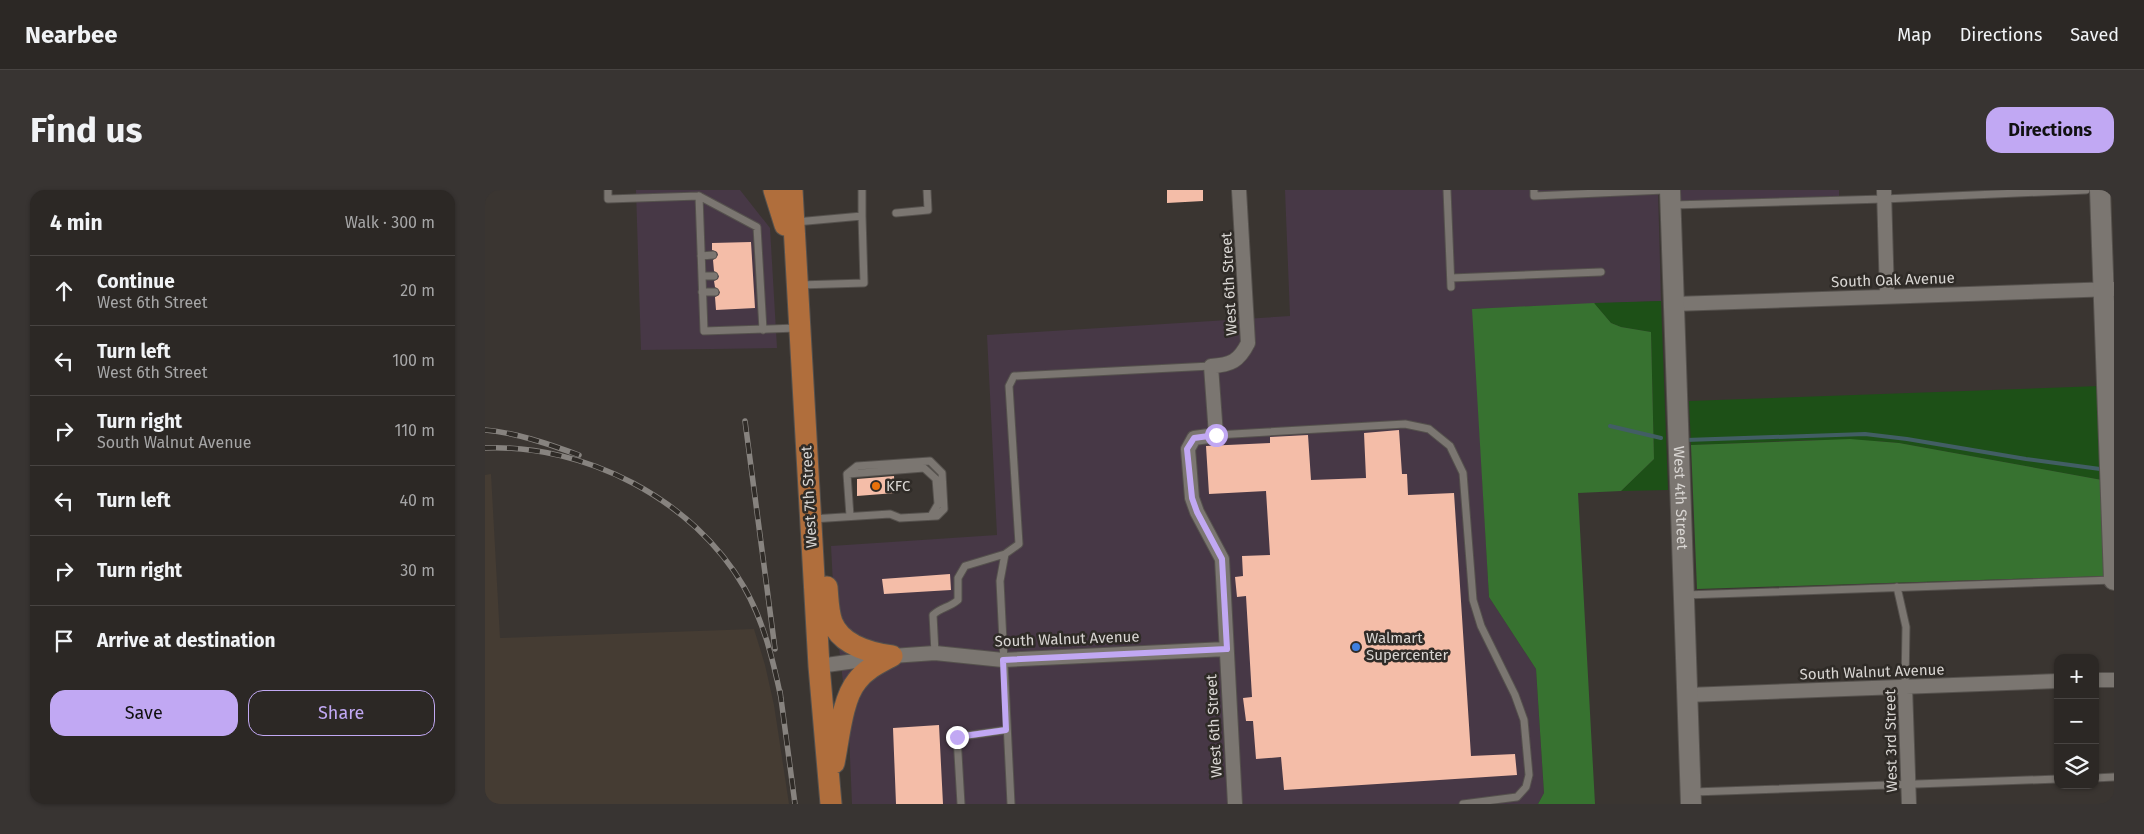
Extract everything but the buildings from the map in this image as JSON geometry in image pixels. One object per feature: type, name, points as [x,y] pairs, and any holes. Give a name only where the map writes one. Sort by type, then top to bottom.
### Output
[{"type":"main road","points":[[774,190],[779,201],[787,234],[795,248]]},
{"type":"main road","name":"West 7th Street","points":[[792,190],[812,556],[831,804]]},
{"type":"main road","points":[[812,556],[823,572],[833,624],[847,640],[857,646],[870,652],[892,656]]},
{"type":"main road","points":[[829,782],[848,695],[856,681],[866,671],[892,656]]},
{"type":"street","name":"West 6th Street","points":[[1211,366],[1233,362],[1242,355],[1248,343],[1239,190]]},
{"type":"street","points":[[2100,190],[2109,289],[2114,580]]},
{"type":"street","name":"West 4th Street","points":[[1668,195],[1674,304],[1691,798]]},
{"type":"street","points":[[1884,195],[1887,296]]},
{"type":"street","name":"South Oak Avenue","points":[[1674,304],[2109,289]]},
{"type":"street","points":[[1211,366],[1216,435]]},
{"type":"street","name":"West 6th Street","points":[[1216,435],[1194,438],[1187,449],[1192,498],[1197,512],[1222,559],[1235,804]]},
{"type":"street","name":"South Walnut Avenue","points":[[819,666],[892,656],[935,653],[1003,660],[1227,649]]},
{"type":"street","points":[[2099,680],[2114,680]]},
{"type":"street","name":"South Walnut Avenue","points":[[1687,695],[2054,681]]},
{"type":"street","name":"West 3rd Street","points":[[1905,686],[1909,804]]},
{"type":"lane","points":[[607,190],[608,199],[699,196],[757,227],[755,253],[757,291],[763,330]]},
{"type":"lane","points":[[797,285],[864,283],[863,190]]},
{"type":"lane","points":[[897,213],[928,210],[927,190]]},
{"type":"lane","points":[[1447,190],[1451,287]]},
{"type":"lane","points":[[1534,190],[1534,196],[1884,195],[2086,190]]},
{"type":"lane","points":[[699,196],[704,331],[799,328]]},
{"type":"lane","points":[[794,222],[863,216]]},
{"type":"lane","points":[[701,256],[713,255]]},
{"type":"lane","points":[[1451,278],[1601,272]]},
{"type":"lane","points":[[702,276],[714,276]]},
{"type":"lane","points":[[703,292],[715,292]]},
{"type":"lane","points":[[935,653],[933,615],[940,608],[951,607],[957,600],[958,578],[965,566],[1005,554],[1019,544],[1009,386],[1015,376],[1211,366]]},
{"type":"lane","points":[[1216,435],[1405,424],[1429,429],[1450,446],[1463,474],[1473,600],[1481,626],[1515,695],[1524,720],[1529,775],[1526,787],[1517,797],[1463,804]]},
{"type":"lane","points":[[810,519],[890,514],[900,518],[937,516],[944,508],[943,473],[930,461],[857,466],[847,474],[850,516]]},
{"type":"lane","points":[[1005,554],[1000,581],[1011,804]]},
{"type":"lane","points":[[1683,595],[2114,580]]},
{"type":"lane","name":"West 3rd Street","points":[[1897,587],[1906,627],[1905,686]]},
{"type":"lane","points":[[961,804],[957,737],[1006,730]]},
{"type":"lane","points":[[2099,778],[2114,777]]},
{"type":"lane","points":[[1691,798],[1908,784],[2054,779]]},
{"type":"shaded area","points":[[636,190],[740,190],[770,228],[777,348],[641,350]]},
{"type":"shaded area","points":[[1285,190],[1658,190],[1661,301],[1473,309],[1489,597],[1536,669],[1544,793],[1538,804],[852,804],[849,734],[834,604],[831,546],[997,535],[987,335],[1290,316]]},
{"type":"shaded area","points":[[1681,190],[1839,190],[1839,196],[1681,201]]},
{"type":"shaded area","points":[[491,474],[500,638],[754,629],[774,705],[789,804],[485,804],[485,475]]},
{"type":"green space","points":[[1661,301],[1668,490],[1621,491],[1654,459],[1651,332],[1621,327],[1611,323],[1594,303]]},
{"type":"green space","points":[[1594,303],[1611,323],[1621,327],[1651,332],[1654,459],[1621,491],[1578,493],[1595,804],[1538,804],[1544,793],[1536,669],[1489,597],[1472,309]]},
{"type":"green space","points":[[2100,386],[2102,480],[1899,443],[1821,440],[1691,445],[1689,401]]},
{"type":"green space","points":[[1850,439],[1899,443],[2102,480],[2107,576],[1697,589],[1691,445]]},
{"type":"waterway","points":[[1610,426],[1661,438]]},
{"type":"waterway","points":[[1686,440],[1865,434],[2100,469]]},
{"type":"railway","points":[[745,421],[775,649]]},
{"type":"railway","points":[[485,430],[521,436],[579,455]]},
{"type":"railway","points":[[485,448],[523,449],[560,456],[597,467],[633,483],[666,503],[696,528],[722,556],[751,600],[767,641],[781,698]]},
{"type":"railway","points":[[780,691],[795,804]]},
{"type":"place","name":"KFC","points":[[876,486]]},
{"type":"place","name":"Walmart Supercenter","points":[[1356,647]]},
{"type":"route","points":[[957,737],[1006,730],[1003,660],[1227,649],[1222,559],[1197,512],[1192,498],[1187,449],[1194,438],[1216,435]]}]
